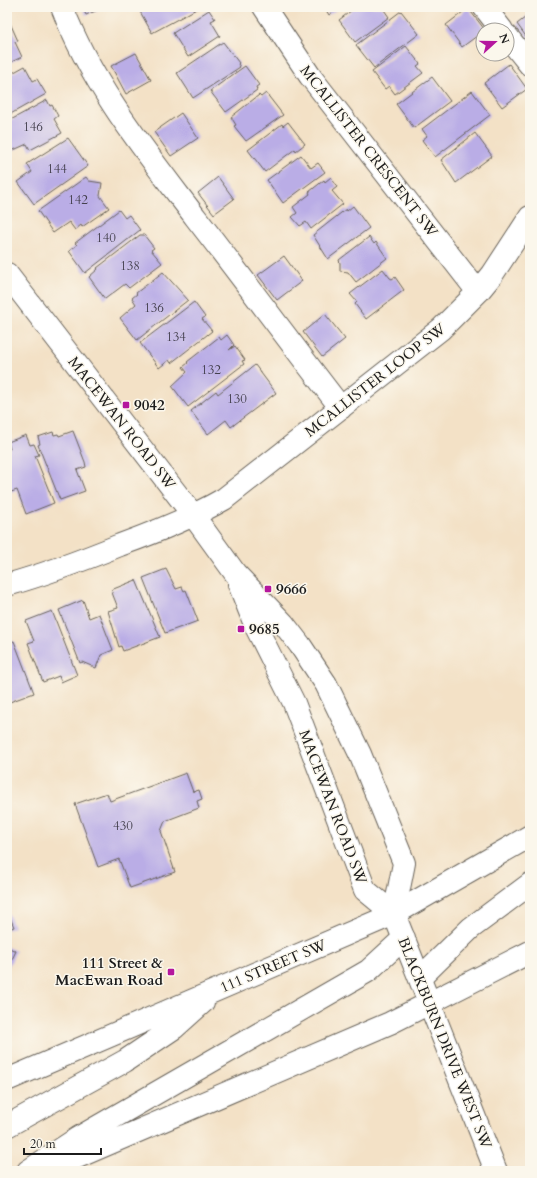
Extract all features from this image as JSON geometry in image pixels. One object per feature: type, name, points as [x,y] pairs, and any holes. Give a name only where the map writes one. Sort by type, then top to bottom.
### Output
[{"type":"street","points":[[62,7],[85,56],[109,101],[146,152],[341,408]]},
{"type":"street","name":"MCALLISTER CRESCENT SW","points":[[264,7],[310,76],[478,292]]},
{"type":"street","points":[[484,7],[496,22]]},
{"type":"street","points":[[515,46],[530,65]]},
{"type":"street","name":"MCALLISTER LOOP SW","points":[[7,585],[56,570],[193,515],[224,498],[427,341],[478,292],[505,257],[530,217]]},
{"type":"street","name":"MACEWAN ROAD SW","points":[[7,274],[193,515],[235,573],[283,623],[300,644],[326,684],[360,754],[404,863],[394,914],[365,890],[294,703],[256,627],[235,573]]},
{"type":"street","name":"111 STREET SW","points":[[7,1080],[394,914],[530,836]]},
{"type":"street","points":[[420,978],[471,928],[530,884]]},
{"type":"street","name":"BLACKBURN DRIVE WEST SW","points":[[394,914],[496,1171]]},
{"type":"street","points":[[28,1171],[78,1138],[368,971],[404,938]]},
{"type":"street","points":[[45,1171],[390,1023],[530,952]]},
{"type":"street","points":[[7,1126],[125,1061],[174,1028],[216,990]]},
{"type":"building","points":[[82,7],[105,7],[86,15]]},
{"type":"building","points":[[139,7],[200,7],[152,33],[138,8]]},
{"type":"building","points":[[324,7],[340,7],[329,15]]},
{"type":"building","points":[[356,7],[382,7],[389,17],[355,42],[339,20]]},
{"type":"building","points":[[468,8],[479,22],[475,22],[475,37],[462,47],[446,25]]},
{"type":"building","points":[[209,10],[215,19],[211,21],[220,36],[188,57],[173,33]]},
{"type":"building","points":[[401,11],[419,34],[374,68],[356,45]]},
{"type":"building","points":[[530,14],[530,42],[517,24]]},
{"type":"building","points":[[10,23],[18,41],[15,42],[22,57],[7,64],[7,25]]},
{"type":"building","points":[[223,42],[239,63],[238,64],[240,67],[193,98],[177,73]]},
{"type":"building","points":[[406,46],[420,64],[417,66],[423,73],[395,94],[389,86],[385,89],[372,72]]},
{"type":"building","points":[[136,53],[151,80],[126,94],[111,66]]},
{"type":"building","points":[[509,64],[527,89],[502,107],[484,83]]},
{"type":"building","points":[[25,66],[33,81],[37,79],[46,94],[7,116],[7,76]]},
{"type":"building","points":[[245,66],[259,85],[256,87],[257,90],[226,112],[210,91]]},
{"type":"building","points":[[432,77],[450,101],[414,128],[396,104]]},
{"type":"building","points":[[472,91],[490,115],[435,157],[422,140],[427,136],[422,129]]},
{"type":"building","points":[[266,93],[283,115],[246,141],[234,126],[236,125],[231,117],[259,95],[261,97]]},
{"type":"building","points":[[47,100],[50,106],[52,105],[58,116],[54,119],[62,133],[30,150],[27,144],[7,153],[7,122]]},
{"type":"building","points":[[181,113],[198,138],[171,156],[154,132]]},
{"type":"building","points":[[288,122],[305,144],[296,151],[295,149],[265,172],[248,150],[282,124],[283,126]]},
{"type":"building","points":[[475,133],[492,156],[456,183],[441,160]]},
{"type":"building","points":[[68,138],[88,166],[34,204],[18,182],[32,172],[27,164]]},
{"type":"building","points":[[301,155],[311,168],[318,163],[325,172],[283,203],[267,180]]},
{"type":"building","points":[[86,177],[89,181],[102,183],[100,196],[109,208],[82,227],[81,225],[75,230],[69,222],[53,233],[38,211]]},
{"type":"building","points":[[218,177],[234,199],[214,214],[198,193]]},
{"type":"building","points":[[331,177],[337,187],[332,191],[343,204],[311,229],[306,222],[300,226],[292,217],[297,213],[293,207],[310,194],[309,192],[324,180],[325,182]]},
{"type":"building","points":[[353,206],[369,228],[328,259],[313,235],[346,209],[347,211]]},
{"type":"building","points":[[119,210],[125,218],[129,215],[140,230],[85,273],[69,251],[77,245],[75,243]]},
{"type":"building","points":[[140,235],[144,235],[154,248],[151,250],[162,263],[129,288],[125,284],[105,299],[89,277],[98,269],[97,268]]},
{"type":"building","points":[[369,237],[374,244],[376,242],[387,258],[356,282],[348,272],[340,271],[339,260]]},
{"type":"building","points":[[284,256],[302,281],[277,300],[258,275]]},
{"type":"building","points":[[383,269],[390,278],[392,279],[395,277],[404,290],[366,319],[355,304],[357,302],[350,294]]},
{"type":"building","points":[[163,272],[188,300],[137,340],[120,318],[136,304],[132,298],[137,294],[136,293]]},
{"type":"building","points":[[194,302],[205,317],[202,319],[212,331],[171,363],[169,360],[159,368],[140,343]]},
{"type":"building","points":[[325,314],[345,339],[322,357],[303,332]]},
{"type":"building","points":[[227,335],[234,345],[229,350],[235,346],[245,360],[242,361],[244,364],[188,407],[172,386],[187,372],[183,367],[188,363],[187,362],[219,337],[221,340]]},
{"type":"building","points":[[255,365],[276,393],[231,427],[226,420],[208,434],[191,411],[216,391],[218,394]]},
{"type":"building","points":[[73,431],[86,467],[77,470],[85,491],[60,500],[38,445],[40,444],[38,437],[53,432],[54,435],[58,434],[59,436]]},
{"type":"building","points":[[26,435],[30,445],[34,444],[39,455],[35,456],[54,503],[26,514],[17,490],[11,492],[7,481],[7,450],[10,449],[8,442]]},
{"type":"building","points":[[166,569],[176,589],[182,587],[184,591],[186,590],[198,621],[165,633],[143,578]]},
{"type":"building","points":[[136,580],[160,637],[123,651],[121,646],[119,647],[108,611],[118,608],[111,590]]},
{"type":"building","points":[[83,600],[89,618],[99,614],[113,650],[101,655],[96,668],[82,662],[80,663],[59,610]]},
{"type":"building","points":[[52,611],[77,675],[61,682],[59,676],[43,682],[28,643],[34,641],[26,621]]},
{"type":"building","points":[[14,641],[34,693],[7,703],[7,643]]},
{"type":"building","points":[[186,773],[193,792],[199,790],[202,799],[197,801],[199,808],[165,821],[161,831],[175,872],[130,888],[119,859],[98,867],[75,804],[107,793],[110,801]]},
{"type":"building","points":[[7,910],[14,927],[7,930]]},
{"type":"building","points":[[7,947],[16,951],[7,970]]},
{"type":"place","name":"9042","points":[[126,405]]},
{"type":"place","name":"9666","points":[[268,589]]},
{"type":"place","name":"9685","points":[[241,629]]},
{"type":"place","name":"111 Street & MacEwan Road","points":[[171,972]]}]
